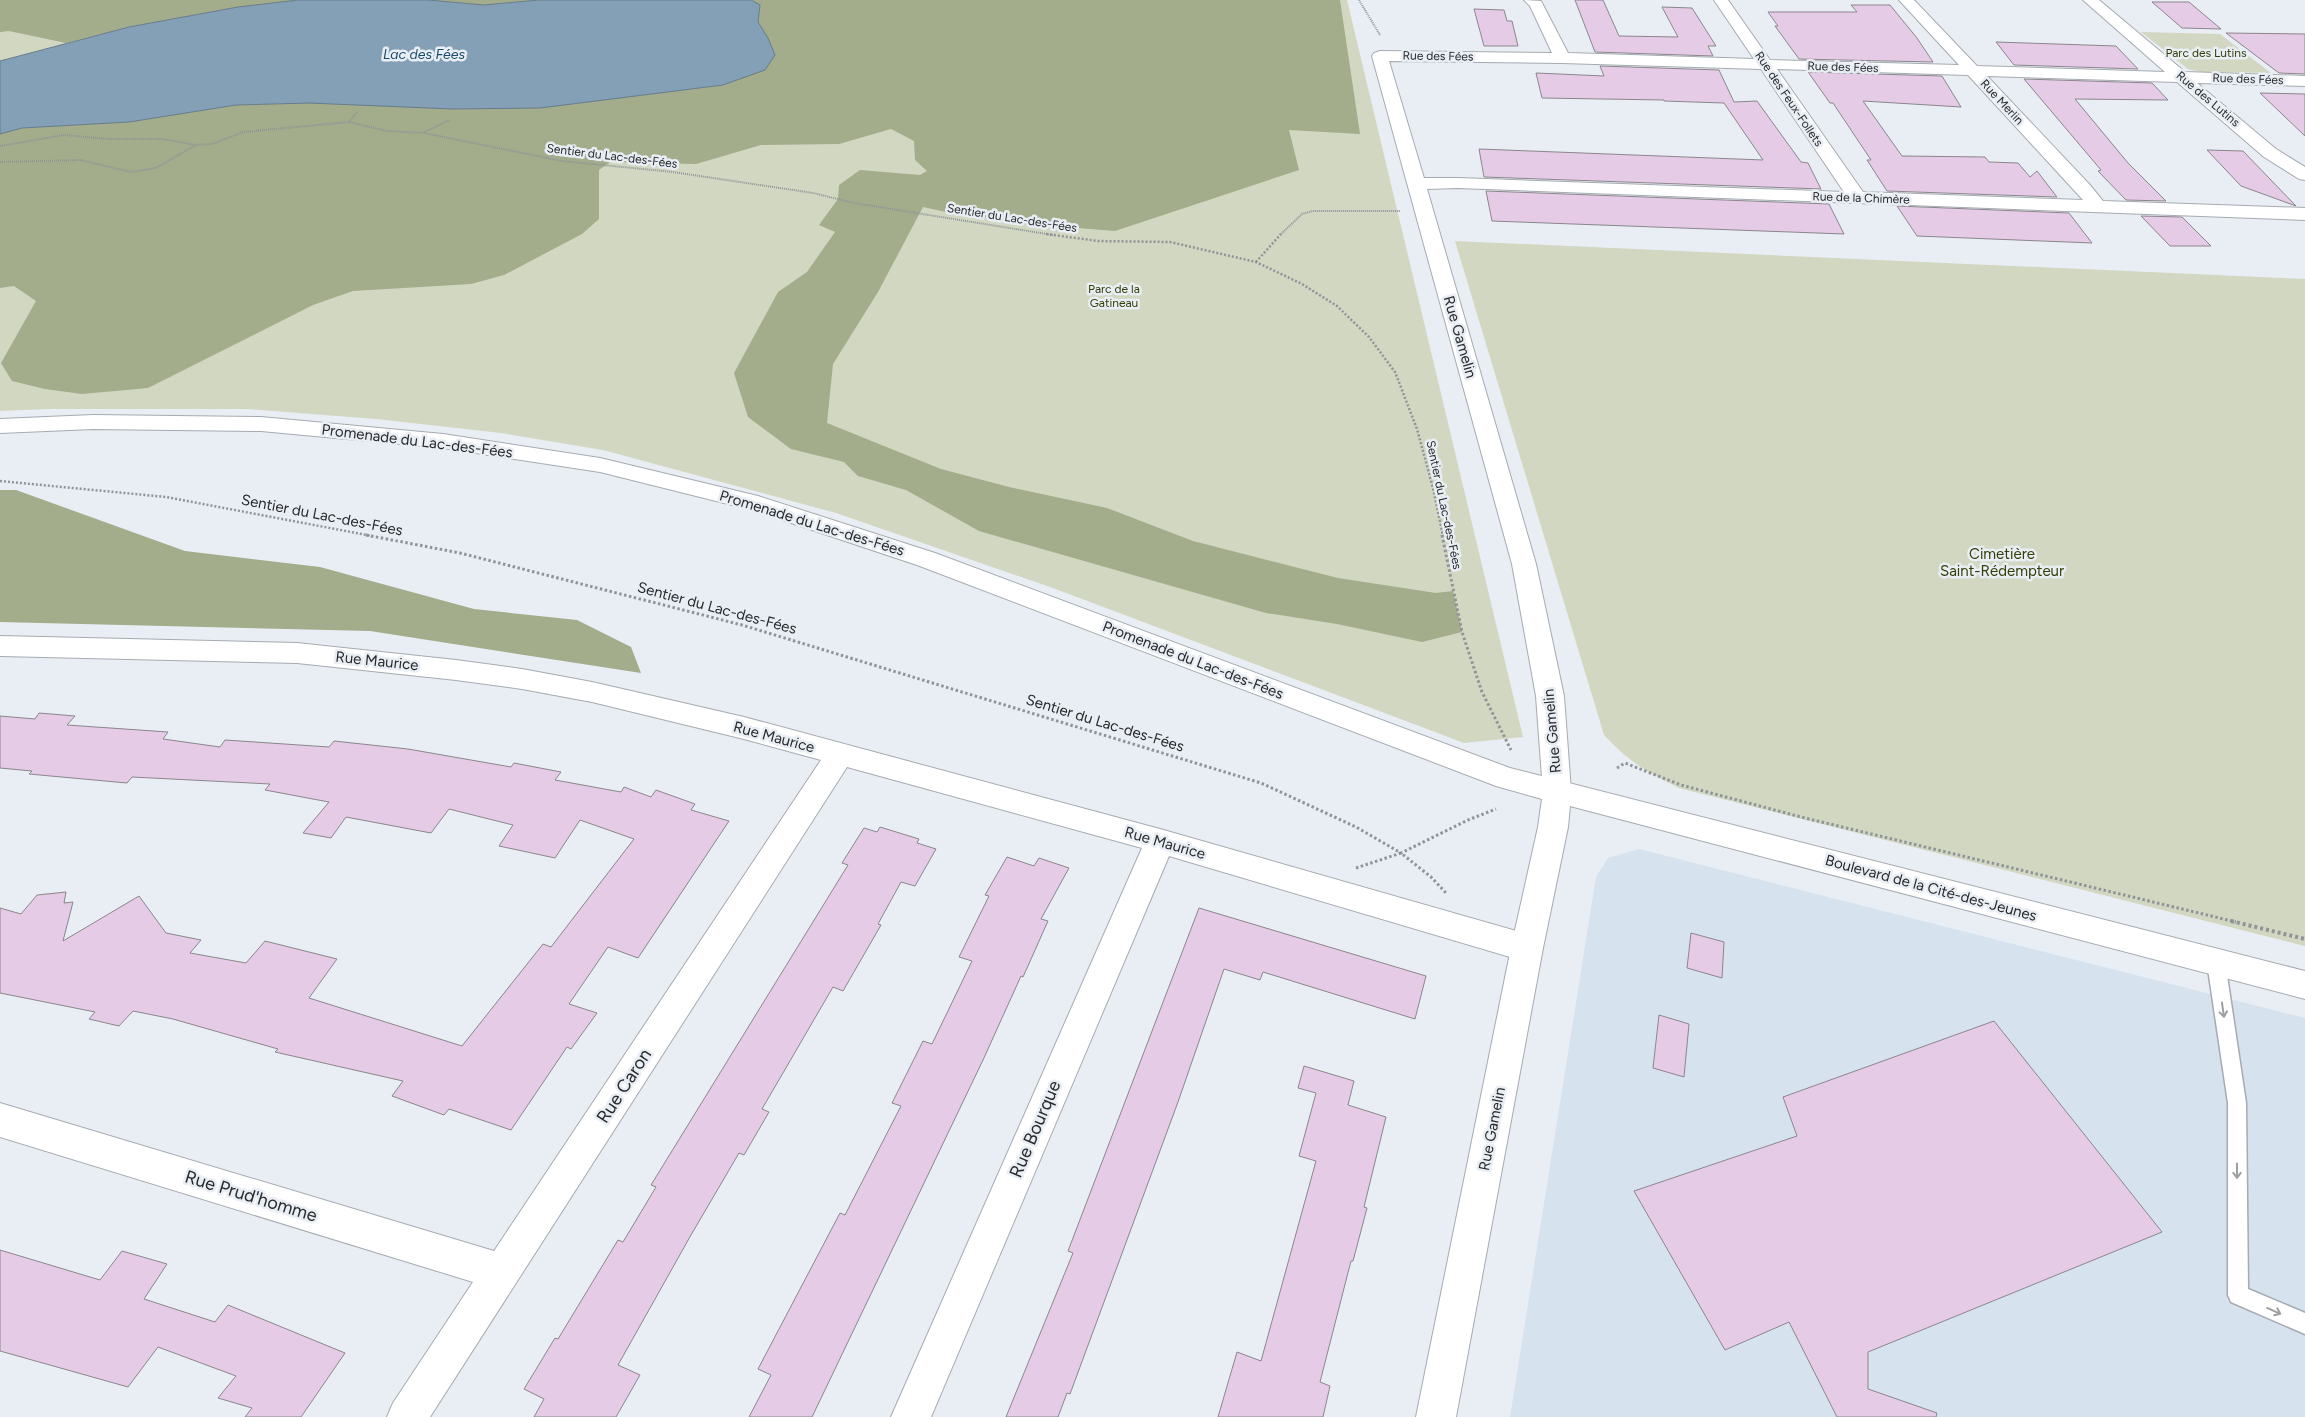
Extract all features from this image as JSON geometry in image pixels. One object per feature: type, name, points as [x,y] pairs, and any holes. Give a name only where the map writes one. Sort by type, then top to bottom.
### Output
[{"type":"street","points":[[1531,0],[1536,4],[1562,58]]},
{"type":"street","name":"Rue des Feux-Follets","points":[[1720,0],[1767,64],[1811,133],[1858,198]]},
{"type":"street","name":"Rue Merlin","points":[[1906,0],[2084,189],[2096,205]]},
{"type":"street","name":"Rue des Lutins","points":[[2090,0],[2270,153],[2305,175]]},
{"type":"street","name":"Rue des Fées","points":[[1380,56],[1562,58],[2305,81]]},
{"type":"street","name":"Rue Gamelin","points":[[1380,56],[1524,564],[1550,696],[1557,791],[1553,827],[1527,948],[1436,1417]]},
{"type":"street","name":"Rue de la Chimère","points":[[1417,184],[1458,183],[2305,214]]},
{"type":"street","name":"Promenade du Lac-des-Fées","points":[[0,426],[93,422],[261,424],[443,441],[600,465],[758,504],[926,559],[1506,778],[1557,791]]},
{"type":"street","name":"Rue Maurice","points":[[0,646],[297,653],[456,670],[522,679],[592,692],[744,728],[1160,841],[1527,948]]},
{"type":"street","name":"Rue Caron","points":[[407,1417],[840,755]]},
{"type":"street","name":"Boulevard de la Cité-des-Jeunes","points":[[1557,791],[2305,985]]},
{"type":"street","name":"Rue Bourque","points":[[911,1417],[1160,841]]},
{"type":"street","name":"Rue Prud'homme","points":[[0,1120],[502,1272]]},
{"type":"lane","points":[[2216,962],[2237,1103],[2238,1295],[2305,1324]]},
{"type":"path","points":[[1359,0],[1388,47],[1380,56]]},
{"type":"path","points":[[349,122],[357,112]]},
{"type":"path","points":[[424,133],[450,120]]},
{"type":"path","name":"Sentier du Lac-des-Fées","points":[[0,146],[64,135],[109,139],[163,139],[196,146],[212,144],[243,132],[349,122],[387,131],[424,133],[562,161],[673,172],[813,193],[854,203],[1070,238],[1098,241],[1170,242],[1256,262],[1302,284],[1337,306],[1369,337],[1395,372],[1420,438],[1462,632],[1482,692],[1511,750]]},
{"type":"path","name":"Sentier du Lac-des-Fées","points":[[0,162],[61,158],[80,160],[131,172],[156,168],[196,146]]},
{"type":"path","points":[[1256,262],[1302,214],[1313,211],[1424,211]]},
{"type":"path","name":"Sentier du Lac-des-Fées","points":[[0,482],[166,497],[460,553],[742,625],[1261,783],[1356,827],[1401,853],[1430,876],[1453,901],[1464,930]]},
{"type":"path","points":[[1617,768],[1626,763],[1681,785],[1782,812],[2305,939]]},
{"type":"path","points":[[1401,853],[1468,820],[1496,810]]},
{"type":"shaded area","points":[[1639,849],[2305,1018],[2305,1417],[1510,1417],[1596,877],[1608,858]]},
{"type":"green space","name":"Parc de la Gatineau","points":[[0,0],[1347,0],[1523,737],[1464,743],[1053,588],[836,513],[603,450],[501,433],[376,419],[248,409],[47,409],[0,411]]},
{"type":"green space","points":[[0,0],[298,0],[238,7],[129,27],[66,43],[9,31],[0,32]]},
{"type":"green space","points":[[428,0],[539,0],[484,5]]},
{"type":"green space","points":[[751,0],[1340,0],[1360,134],[1289,130],[1299,170],[1115,231],[1028,224],[923,207],[878,292],[833,364],[827,423],[941,469],[1009,487],[1107,508],[1193,541],[1338,578],[1436,593],[1453,591],[1462,632],[1422,642],[1337,624],[1266,613],[979,531],[906,490],[858,476],[844,462],[791,449],[748,417],[734,373],[778,292],[807,272],[835,232],[819,225],[838,199],[839,185],[860,170],[920,175],[927,171],[915,160],[914,141],[891,129],[839,144],[761,145],[696,164],[610,162],[599,170],[599,219],[582,234],[504,275],[471,284],[353,291],[313,305],[148,388],[82,394],[45,389],[12,381],[1,363],[36,301],[14,286],[0,288],[0,134],[22,128],[129,122],[236,105],[699,88],[723,85],[768,38],[758,22],[760,5]]},
{"type":"green space","name":"Parc des Lutins","points":[[2141,32],[2220,34],[2271,73],[2200,72],[2188,69]]},
{"type":"green space","name":"Cimetière Saint-Rédempteur","points":[[1455,241],[2305,279],[2305,946],[1679,788],[1647,771],[1630,759],[1604,735]]},
{"type":"green space","points":[[0,490],[16,490],[185,551],[320,567],[474,609],[577,620],[631,647],[641,673],[370,631],[0,622]]},
{"type":"water","name":"Lac des Fées","points":[[298,0],[428,0],[484,5],[539,0],[751,0],[760,5],[758,22],[768,38],[775,55],[765,70],[723,85],[540,108],[452,109],[309,103],[236,105],[129,122],[22,128],[0,134],[0,61],[129,27],[238,7]]},
{"type":"building","points":[[1575,0],[1603,0],[1619,36],[1678,37],[1662,7],[1692,8],[1716,46],[1708,46],[1713,56],[1595,52]]},
{"type":"building","points":[[2152,2],[2189,2],[2221,29],[2182,28]]},
{"type":"building","points":[[1851,5],[1890,5],[1917,38],[1933,62],[1799,59],[1775,26],[1778,26],[1768,12],[1857,12]]},
{"type":"building","points":[[1474,9],[1504,10],[1507,21],[1512,21],[1518,46],[1484,46]]},
{"type":"building","points":[[2226,33],[2305,34],[2305,74],[2279,73]]},
{"type":"building","points":[[1996,42],[2116,46],[2138,69],[2014,65]]},
{"type":"building","points":[[1600,66],[1719,70],[1734,102],[1757,101],[1801,162],[1808,163],[1821,189],[1484,177],[1479,149],[1763,160],[1724,103],[1542,98],[1536,73],[1604,76]]},
{"type":"building","points":[[1808,72],[1942,76],[1961,107],[1863,101],[1902,156],[1985,157],[1989,162],[2018,163],[2030,177],[2037,171],[2057,197],[1887,191],[1867,160],[1871,160],[1833,103],[1830,103]]},
{"type":"building","points":[[2024,79],[2152,83],[2168,100],[2075,99],[2128,163],[2166,201],[2126,200],[2098,171],[2101,170]]},
{"type":"building","points":[[2260,93],[2305,94],[2305,136]]},
{"type":"building","points":[[2207,150],[2243,151],[2296,206],[2241,186]]},
{"type":"building","points":[[1486,191],[1829,204],[1844,234],[1492,221]]},
{"type":"building","points":[[1897,206],[2069,213],[2092,243],[1917,236]]},
{"type":"building","points":[[2141,216],[2182,217],[2211,246],[2170,246]]},
{"type":"building","points":[[39,713],[75,716],[67,725],[168,732],[163,739],[220,747],[225,740],[329,747],[334,741],[408,749],[511,767],[514,763],[561,772],[555,780],[621,792],[624,787],[651,797],[656,790],[695,804],[691,810],[729,821],[638,958],[608,947],[569,1004],[597,1013],[571,1049],[567,1047],[511,1130],[449,1109],[444,1115],[392,1096],[403,1081],[275,1052],[278,1049],[173,1019],[133,1011],[119,1026],[89,1019],[95,1012],[0,993],[0,908],[21,914],[37,895],[66,892],[64,903],[73,902],[63,941],[139,896],[166,933],[201,940],[190,953],[246,963],[265,941],[337,959],[309,998],[462,1046],[543,944],[551,947],[634,839],[580,820],[555,858],[499,846],[513,825],[449,809],[431,833],[346,817],[331,838],[303,833],[329,802],[265,790],[270,784],[132,777],[127,783],[29,774],[32,771],[0,768],[0,716],[35,719]]},
{"type":"building","points":[[880,827],[919,839],[917,843],[936,849],[915,886],[901,882],[878,924],[881,925],[843,991],[833,987],[762,1109],[769,1112],[744,1155],[739,1153],[691,1235],[618,1365],[640,1375],[616,1417],[534,1417],[544,1399],[524,1389],[555,1338],[558,1339],[618,1240],[623,1242],[656,1187],[651,1185],[848,865],[842,863],[864,828],[877,832]]},
{"type":"building","points":[[1007,857],[1034,866],[1039,858],[1069,868],[1041,919],[1048,921],[1023,977],[1021,976],[983,1060],[812,1417],[749,1417],[771,1375],[758,1369],[840,1213],[845,1215],[901,1106],[892,1103],[923,1041],[932,1044],[972,961],[959,957],[989,896],[985,895]]},
{"type":"building","points":[[1199,908],[1426,976],[1415,1019],[1263,972],[1260,980],[1224,969],[1178,1102],[1070,1394],[1067,1393],[1058,1417],[1006,1417],[1073,1253],[1068,1251]]},
{"type":"building","points":[[1691,933],[1724,942],[1722,978],[1687,968]]},
{"type":"building","points":[[1659,1015],[1689,1024],[1684,1077],[1653,1068]]},
{"type":"building","points":[[1994,1021],[2162,1232],[1868,1352],[1868,1389],[1937,1413],[1936,1417],[1837,1417],[1789,1322],[1725,1350],[1634,1191],[1797,1136],[1783,1097]]},
{"type":"building","points":[[1304,1066],[1354,1081],[1348,1105],[1386,1117],[1364,1207],[1367,1208],[1353,1261],[1351,1261],[1320,1382],[1330,1386],[1323,1417],[1218,1417],[1237,1352],[1261,1361],[1316,1161],[1299,1156],[1316,1093],[1298,1088]]},
{"type":"building","points":[[0,1250],[100,1280],[122,1251],[167,1264],[144,1299],[215,1322],[228,1305],[345,1353],[301,1417],[245,1417],[252,1408],[218,1398],[236,1376],[158,1347],[128,1387],[0,1351]]}]
